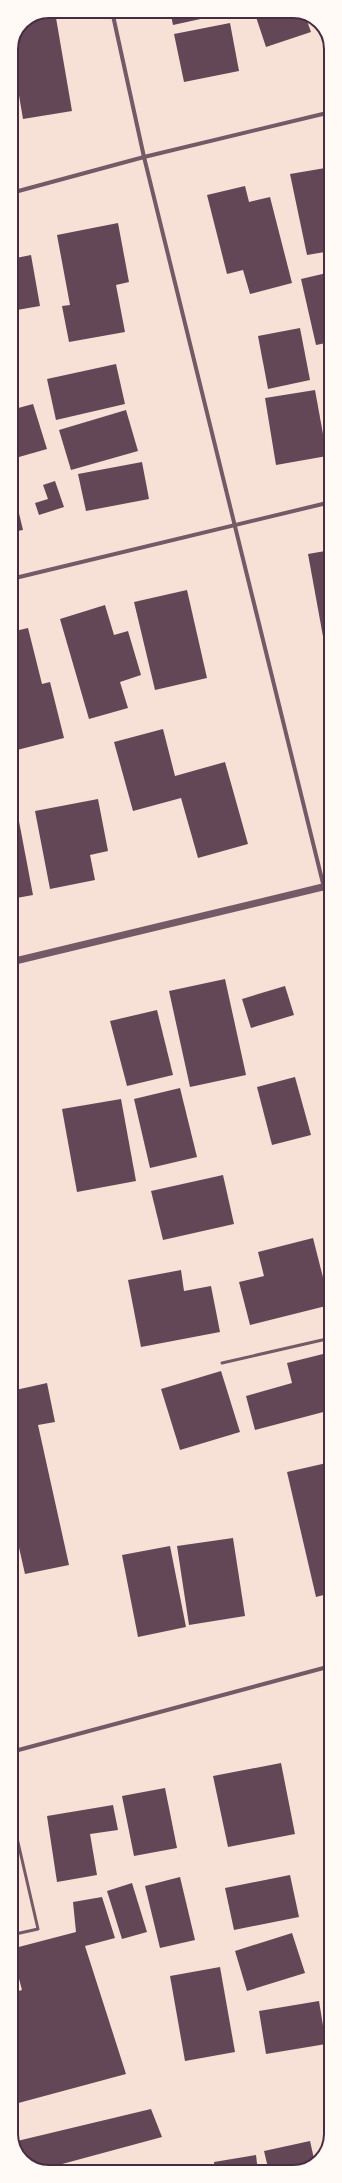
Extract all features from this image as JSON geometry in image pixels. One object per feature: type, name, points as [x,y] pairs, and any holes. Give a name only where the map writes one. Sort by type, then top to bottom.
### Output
[{"type":"street","points":[[114,18],[144,157],[235,525],[324,874]]},
{"type":"street","points":[[18,191],[144,157],[324,114]]},
{"type":"street","points":[[18,577],[324,504]]},
{"type":"street","points":[[18,960],[324,887]]},
{"type":"street","points":[[18,1750],[324,1668]]},
{"type":"lane","points":[[222,1363],[324,1340]]},
{"type":"lane","points":[[18,1842],[38,1929],[18,1933]]},
{"type":"building","points":[[56,18],[72,111],[23,119],[18,89],[18,49],[20,37],[27,27],[37,20]]},
{"type":"building","points":[[172,18],[205,18],[173,25]]},
{"type":"building","points":[[256,18],[295,18],[307,21],[311,32],[266,47]]},
{"type":"building","points":[[230,23],[239,71],[184,82],[174,34]]},
{"type":"building","points":[[324,168],[324,252],[307,255],[290,174]]},
{"type":"building","points":[[245,186],[249,202],[270,197],[292,283],[250,294],[243,270],[227,274],[207,195]]},
{"type":"building","points":[[118,223],[129,282],[116,285],[125,332],[69,342],[62,306],[70,305],[57,235]]},
{"type":"building","points":[[31,255],[40,306],[18,310],[18,258]]},
{"type":"building","points":[[324,274],[324,343],[316,345],[301,279]]},
{"type":"building","points":[[300,328],[310,380],[268,389],[258,336]]},
{"type":"building","points":[[116,364],[125,404],[56,420],[47,379]]},
{"type":"building","points":[[315,390],[324,440],[324,457],[276,465],[265,398]]},
{"type":"building","points":[[33,404],[47,449],[19,457],[18,408]]},
{"type":"building","points":[[126,410],[138,451],[71,470],[59,430]]},
{"type":"building","points":[[142,462],[149,499],[86,511],[78,474]]},
{"type":"building","points":[[55,481],[64,507],[39,515],[35,503],[48,499],[43,485]]},
{"type":"building","points":[[18,509],[23,530],[18,531]]},
{"type":"building","points":[[324,551],[324,642],[308,554]]},
{"type":"building","points":[[187,590],[207,678],[155,690],[134,602]]},
{"type":"building","points":[[105,605],[114,635],[128,631],[141,675],[120,682],[128,708],[89,719],[60,619]]},
{"type":"building","points":[[28,628],[42,684],[50,682],[64,738],[18,750],[18,630]]},
{"type":"building","points":[[163,729],[175,776],[225,762],[248,844],[198,858],[181,798],[133,811],[114,742]]},
{"type":"building","points":[[98,799],[108,851],[90,855],[95,880],[50,889],[35,811]]},
{"type":"building","points":[[18,816],[33,895],[18,898]]},
{"type":"building","points":[[225,979],[246,1075],[190,1087],[169,991]]},
{"type":"building","points":[[285,986],[294,1015],[251,1028],[242,999]]},
{"type":"building","points":[[157,1010],[173,1075],[127,1086],[110,1021]]},
{"type":"building","points":[[295,1077],[311,1135],[272,1145],[257,1087]]},
{"type":"building","points":[[180,1088],[197,1157],[150,1168],[134,1099]]},
{"type":"building","points":[[121,1099],[136,1181],[77,1192],[62,1109]]},
{"type":"building","points":[[223,1175],[234,1224],[163,1240],[151,1191]]},
{"type":"building","points":[[313,1238],[324,1281],[324,1306],[250,1325],[239,1282],[264,1276],[258,1252]]},
{"type":"building","points":[[181,1270],[184,1291],[211,1286],[220,1332],[141,1347],[128,1280]]},
{"type":"building","points":[[324,1354],[324,1412],[255,1430],[246,1396],[292,1383],[287,1363]]},
{"type":"building","points":[[221,1371],[240,1432],[180,1450],[161,1389]]},
{"type":"building","points":[[47,1383],[55,1422],[38,1425],[69,1565],[25,1574],[18,1543],[18,1389]]},
{"type":"building","points":[[324,1464],[324,1595],[316,1597],[287,1472]]},
{"type":"building","points":[[233,1538],[245,1616],[189,1625],[177,1546]]},
{"type":"building","points":[[170,1546],[186,1627],[138,1637],[122,1555]]},
{"type":"building","points":[[281,1763],[295,1834],[228,1847],[213,1776]]},
{"type":"building","points":[[165,1788],[177,1848],[134,1856],[122,1796]]},
{"type":"building","points":[[113,1805],[118,1830],[90,1834],[97,1875],[57,1882],[47,1816]]},
{"type":"building","points":[[290,1875],[299,1917],[234,1930],[225,1888]]},
{"type":"building","points":[[180,1877],[195,1940],[160,1948],[145,1886]]},
{"type":"building","points":[[132,1883],[147,1932],[122,1939],[107,1891]]},
{"type":"building","points":[[102,1897],[115,1938],[85,1946],[126,2074],[18,2103],[18,1991],[22,1990],[18,1975],[18,1947],[76,1932],[73,1902]]},
{"type":"building","points":[[292,1933],[305,1973],[247,1991],[235,1951]]},
{"type":"building","points":[[220,1967],[235,2052],[185,2061],[170,1976]]},
{"type":"building","points":[[319,2001],[324,2032],[324,2044],[266,2054],[259,2011]]},
{"type":"building","points":[[151,2109],[162,2137],[58,2165],[47,2165],[37,2163],[32,2160],[23,2151],[19,2141]]},
{"type":"building","points":[[310,2141],[314,2157],[309,2161],[297,2165],[267,2165],[264,2151]]},
{"type":"building","points":[[256,2155],[257,2165],[214,2165],[214,2162]]}]
